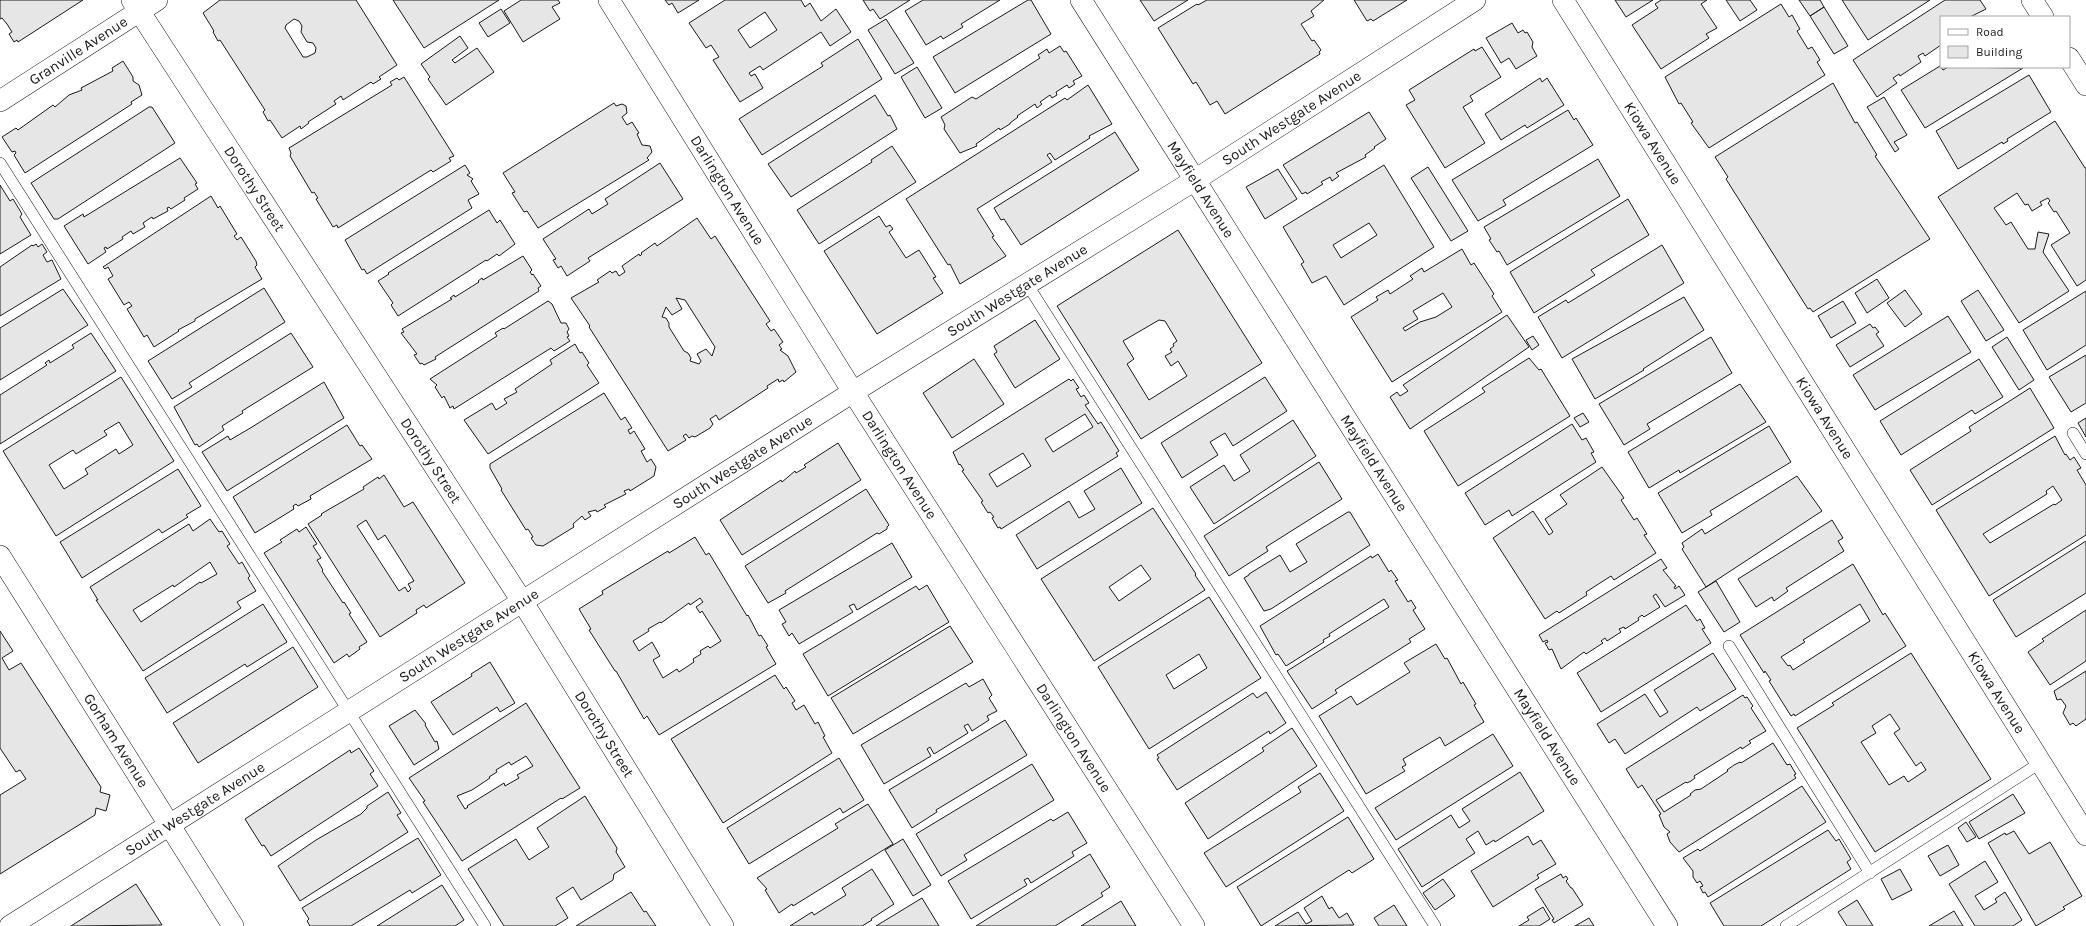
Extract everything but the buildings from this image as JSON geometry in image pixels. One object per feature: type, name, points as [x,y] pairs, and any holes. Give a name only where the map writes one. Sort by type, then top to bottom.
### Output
[{"type":"street","name":"Granville Avenue","points":[[0,101],[135,6],[157,0]]},
{"type":"street","name":"Darlington Avenue","points":[[609,0],[853,392],[1194,926]]},
{"type":"street","name":"Mayfield Avenue","points":[[1081,0],[1667,926]]},
{"type":"street","name":"South Westgate Avenue","points":[[10,926],[853,392],[1194,180],[1475,0]]},
{"type":"street","name":"Kiowa Avenue","points":[[1563,0],[2040,763],[2085,832]]},
{"type":"street","points":[[2032,0],[2042,16]]},
{"type":"street","name":"Dorothy Street","points":[[135,6],[522,601],[723,926]]},
{"type":"street","points":[[2070,60],[2086,85]]},
{"type":"street","name":"Gorham Avenue","points":[[0,556],[232,926]]},
{"type":"lane","points":[[0,162],[485,926]]},
{"type":"lane","points":[[1027,284],[1435,926]]},
{"type":"lane","points":[[2073,433],[2086,454]]},
{"type":"lane","points":[[1729,646],[1870,873]]},
{"type":"lane","points":[[1786,926],[2040,763]]}]
